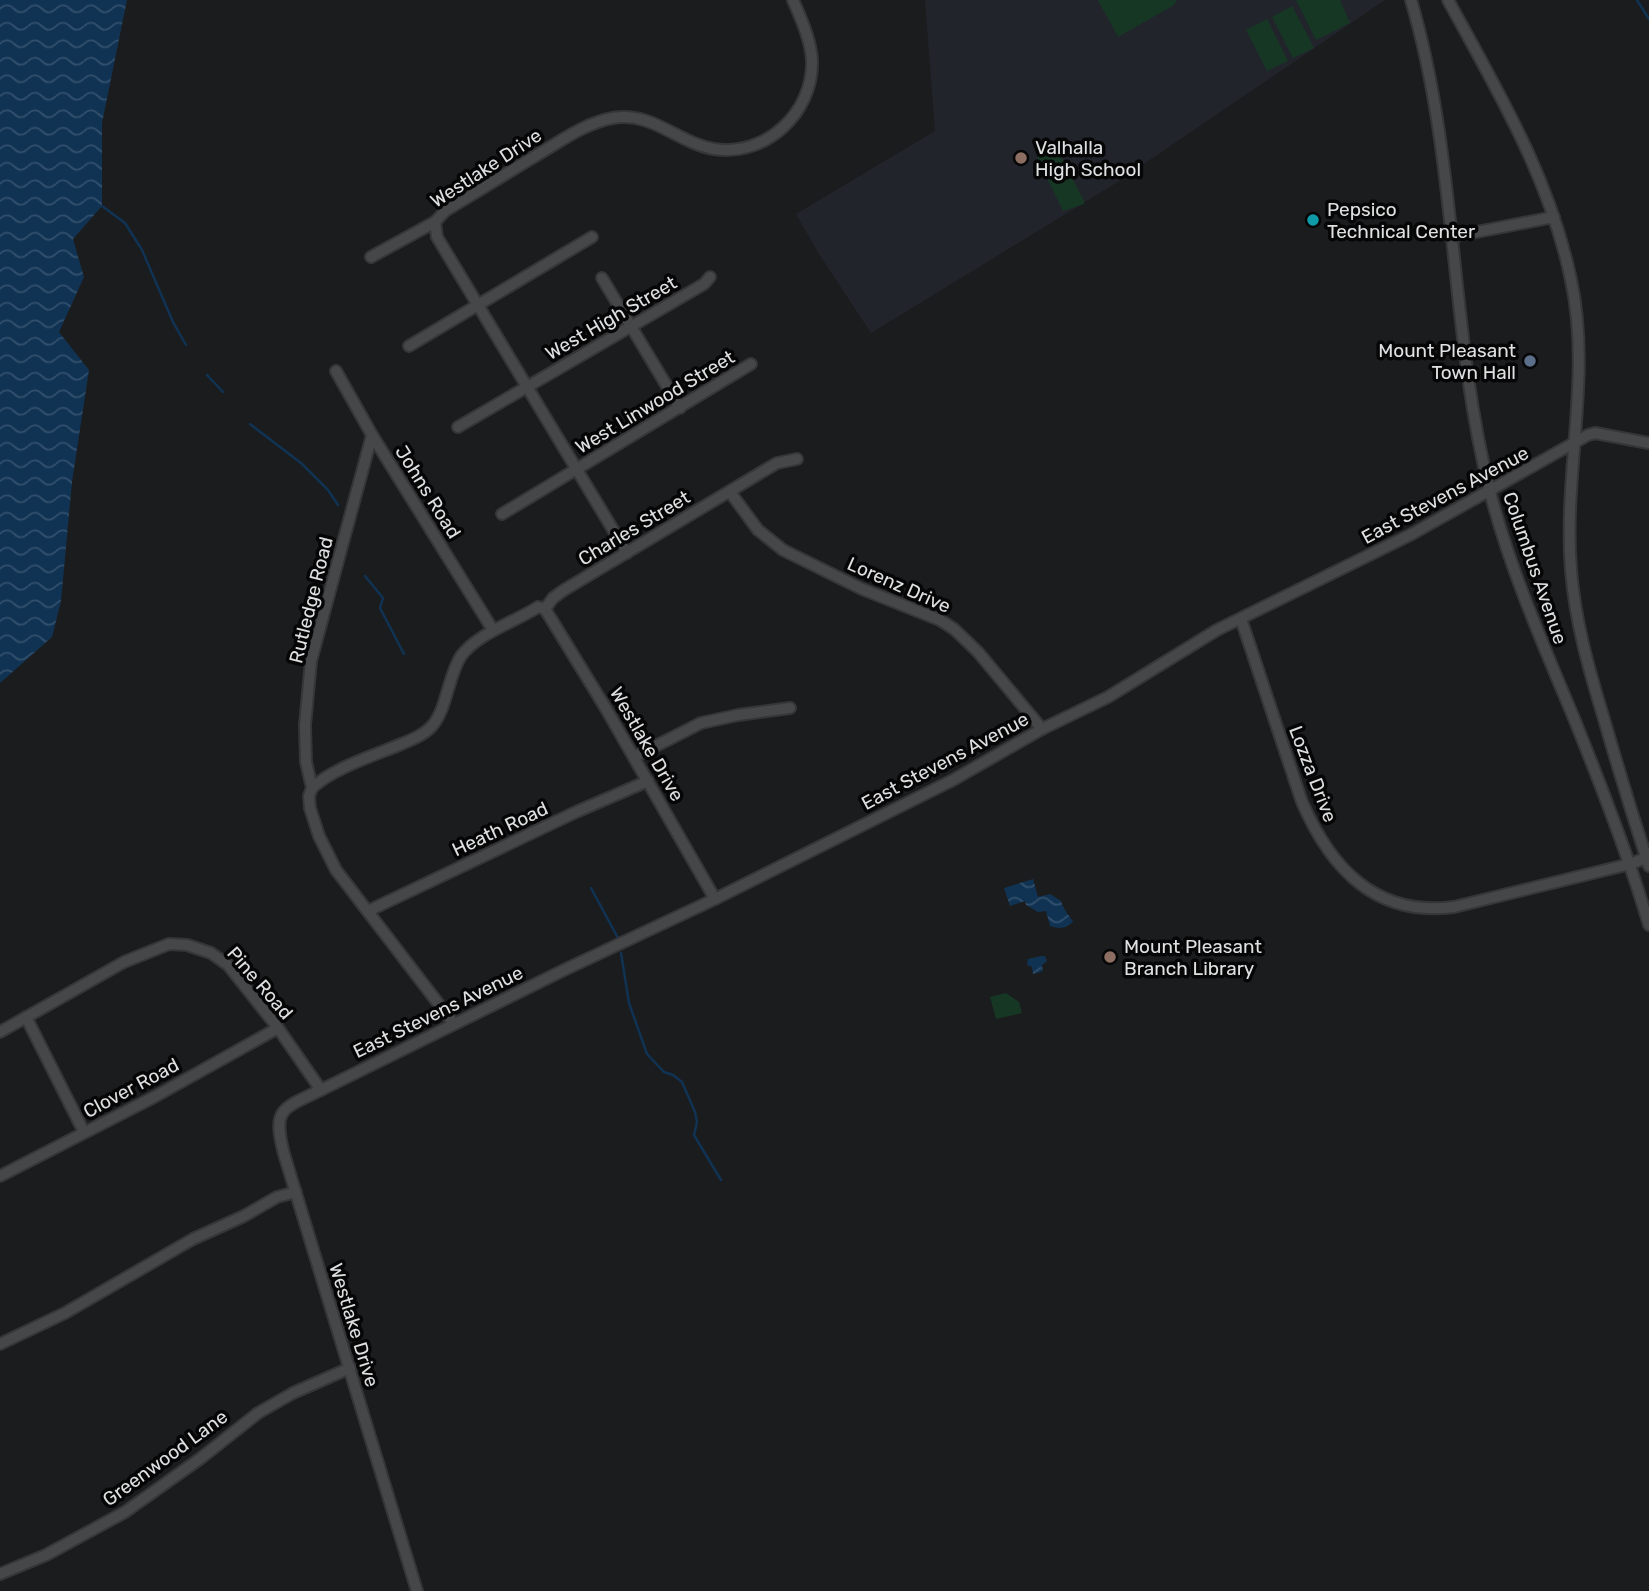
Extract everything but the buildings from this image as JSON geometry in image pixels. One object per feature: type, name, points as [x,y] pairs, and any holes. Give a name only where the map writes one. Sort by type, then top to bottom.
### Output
[{"type":"street","name":"Westlake Drive","points":[[627,553],[437,236],[435,222],[445,211],[573,133],[610,118],[646,120],[704,147],[715,149],[740,149],[759,143],[776,133],[796,114],[803,103],[812,69],[810,46],[793,0]]},
{"type":"street","name":"Columbus Avenue","points":[[1411,0],[1435,106],[1463,349],[1490,492],[1530,611],[1595,770],[1630,864],[1649,925]]},
{"type":"street","name":"Columbus Avenue","points":[[1448,0],[1528,150],[1554,217],[1570,274],[1578,321],[1580,381],[1570,539],[1575,601],[1587,662],[1648,862]]},
{"type":"street","points":[[1451,237],[1554,217]]},
{"type":"street","points":[[371,257],[435,222]]},
{"type":"street","points":[[409,346],[592,237]]},
{"type":"street","name":"West High Street","points":[[458,427],[704,284],[710,277]]},
{"type":"street","points":[[602,278],[680,408]]},
{"type":"street","name":"West Linwood Street","points":[[502,514],[751,364]]},
{"type":"street","name":"Johns Road","points":[[336,371],[372,435],[493,630]]},
{"type":"street","name":"East Stevens Avenue","points":[[321,1090],[564,970],[715,900],[953,780],[1042,729],[1108,697],[1191,645],[1490,492],[1595,433],[1649,443]]},
{"type":"street","name":"Rutledge Road","points":[[372,435],[311,661],[305,724],[306,762],[312,788],[309,796],[310,808],[324,849],[336,870],[454,1024]]},
{"type":"street","name":"Charles Street","points":[[312,788],[318,782],[353,765],[418,737],[432,726],[440,713],[460,658],[493,630],[518,620],[538,607],[545,609],[553,598],[564,590],[777,463],[797,459]]},
{"type":"street","name":"Lorenz Drive","points":[[730,492],[758,530],[783,550],[862,589],[940,620],[954,629],[978,652],[1042,729]]},
{"type":"street","name":"Westlake Drive","points":[[545,609],[634,757],[715,900]]},
{"type":"street","name":"Lozza Drive","points":[[1241,619],[1313,827],[1332,858],[1345,873],[1370,891],[1405,906],[1443,908],[1475,903],[1630,864],[1648,862]]},
{"type":"street","points":[[634,757],[701,723],[790,708]]},
{"type":"street","name":"Heath Road","points":[[368,911],[576,812],[648,781]]},
{"type":"street","name":"Pine Road","points":[[0,1032],[134,957],[169,944],[187,945],[211,953],[228,965],[278,1028],[321,1090]]},
{"type":"street","points":[[26,1017],[85,1132]]},
{"type":"street","name":"Clover Road","points":[[0,1175],[156,1096],[278,1028]]},
{"type":"street","name":"Westlake Drive","points":[[321,1090],[285,1110],[278,1120],[278,1130],[417,1591]]},
{"type":"street","points":[[0,1344],[65,1313],[194,1239],[277,1197],[296,1192]]},
{"type":"street","name":"Greenwood Lane","points":[[0,1574],[46,1555],[125,1512],[258,1413],[349,1368]]},
{"type":"shaded area","name":"Valhalla High School","points":[[925,0],[1385,0],[1113,185],[871,333],[796,214],[935,131]]},
{"type":"green space","points":[[1098,0],[1177,0],[1174,5],[1118,37]]},
{"type":"green space","points":[[1296,0],[1340,0],[1350,23],[1316,40]]},
{"type":"green space","points":[[1292,6],[1314,48],[1293,58],[1272,17]]},
{"type":"green space","points":[[1267,19],[1288,61],[1267,71],[1246,30]]},
{"type":"green space","points":[[1055,145],[1084,201],[1084,204],[1063,211],[1037,158],[1044,153],[1044,149]]},
{"type":"green space","points":[[1006,993],[1019,1002],[1022,1013],[996,1019],[990,997]]},
{"type":"water","points":[[0,0],[127,0],[102,123],[102,206],[73,239],[84,277],[59,332],[89,370],[72,482],[61,601],[52,637],[0,683]]},
{"type":"water","points":[[1033,879],[1038,897],[1050,894],[1061,901],[1073,921],[1071,924],[1063,928],[1050,926],[1046,911],[1038,912],[1026,905],[1025,901],[1010,906],[1004,888]]},
{"type":"water","points":[[1045,956],[1047,961],[1042,965],[1043,971],[1033,974],[1032,967],[1027,965],[1028,959]]},
{"type":"waterway","points":[[1637,0],[1649,19]]},
{"type":"waterway","points":[[102,206],[125,223],[142,250],[173,322],[186,345]]},
{"type":"waterway","points":[[207,375],[223,392]]},
{"type":"waterway","points":[[250,424],[301,463],[328,490],[338,505]]},
{"type":"waterway","points":[[365,576],[383,598],[380,608],[404,654]]},
{"type":"waterway","points":[[591,888],[618,938]]},
{"type":"waterway","points":[[621,953],[629,1003],[647,1054],[664,1072],[682,1082],[695,1112],[697,1122],[694,1135],[721,1180]]},
{"type":"place","name":"Valhalla High School","points":[[1021,158]]},
{"type":"place","name":"Pepsico Technical Center","points":[[1313,220]]},
{"type":"place","name":"Mount Pleasant Town Hall","points":[[1530,361]]},
{"type":"place","name":"Mount Pleasant Branch Library","points":[[1110,957]]}]
